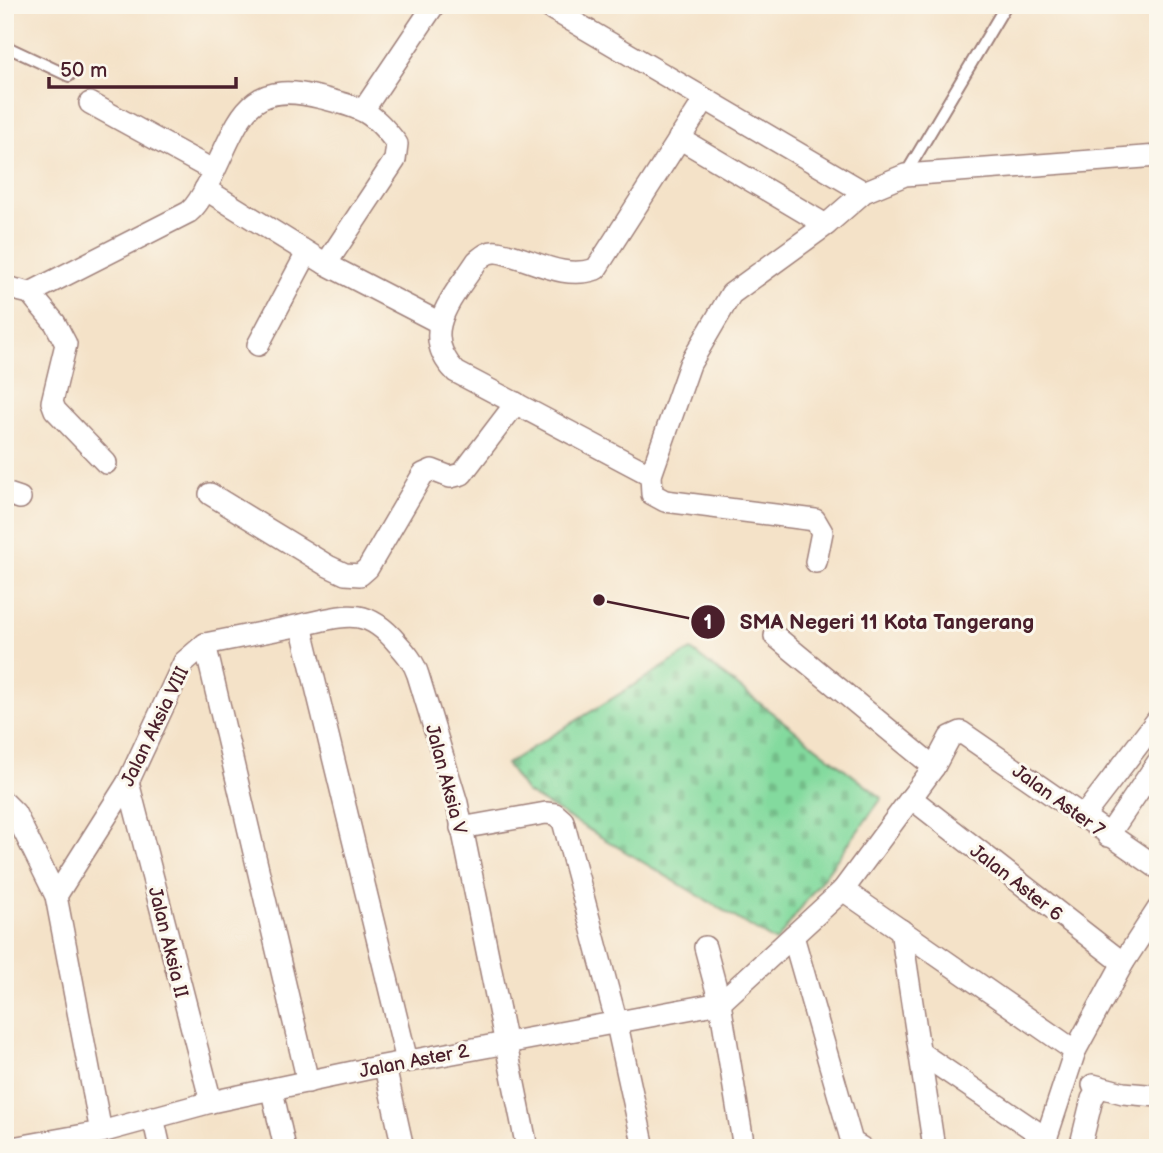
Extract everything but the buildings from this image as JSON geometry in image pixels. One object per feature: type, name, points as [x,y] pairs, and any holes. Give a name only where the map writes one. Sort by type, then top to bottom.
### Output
[{"type":"street","points":[[364,109],[435,5]]},
{"type":"street","points":[[545,5],[864,192]]},
{"type":"street","points":[[30,293],[188,212],[210,180],[249,106],[269,93],[293,90],[364,109],[397,144],[395,160],[326,264]]},
{"type":"street","points":[[650,475],[456,372],[440,353],[438,322],[477,261],[486,254],[495,251],[541,267],[585,272],[596,269],[705,99]]},
{"type":"street","points":[[90,103],[210,180],[307,253],[438,322]]},
{"type":"street","points":[[679,138],[826,225]]},
{"type":"street","points":[[816,562],[822,532],[815,520],[665,502],[652,494],[650,475],[690,363],[726,301],[749,279],[826,225],[864,192],[905,175],[1158,156]]},
{"type":"street","points":[[258,345],[307,253]]},
{"type":"street","points":[[5,287],[30,293],[62,333],[66,344],[52,402],[55,410],[106,463]]},
{"type":"street","points":[[210,494],[328,566],[345,574],[360,575],[368,568],[423,474],[432,470],[450,477],[462,474],[516,403]]},
{"type":"street","name":"Jalan Aksia V","points":[[303,633],[352,614],[370,618],[385,629],[414,663],[457,803],[527,1148]]},
{"type":"street","points":[[308,1082],[205,644],[303,633],[407,1061]]},
{"type":"street","points":[[720,1003],[843,890],[934,767],[775,636]]},
{"type":"street","name":"Jalan Aksia VIII","points":[[56,896],[128,782],[184,662],[205,644]]},
{"type":"street","points":[[1082,818],[1158,719]]},
{"type":"street","name":"Jalan Aster 7","points":[[934,767],[950,737],[961,732],[1158,868]]},
{"type":"street","points":[[1108,836],[1158,762]]},
{"type":"street","name":"Jalan Aksia II","points":[[128,782],[211,1102]]},
{"type":"street","name":"Jalan Aster 6","points":[[911,798],[1123,963]]},
{"type":"street","points":[[5,803],[15,813],[56,896],[100,1132]]},
{"type":"street","points":[[461,828],[546,813],[555,814],[563,821],[615,1020],[644,1148]]},
{"type":"street","points":[[843,890],[1076,1051]]},
{"type":"street","points":[[922,1054],[1045,1143],[1076,1051],[1123,963],[1158,909]]},
{"type":"street","points":[[901,930],[922,1054],[934,1148]]},
{"type":"street","points":[[793,936],[850,1137],[852,1142],[862,1148]]},
{"type":"street","points":[[705,947],[720,1003],[744,1148]]},
{"type":"street","name":"Jalan Aster 2","points":[[12,1148],[100,1132],[211,1102],[407,1061],[615,1020],[720,1003]]},
{"type":"street","points":[[385,1067],[403,1148]]},
{"type":"street","points":[[1080,1148],[1096,1086],[1158,1096]]},
{"type":"street","points":[[272,1091],[285,1148]]},
{"type":"street","points":[[153,1117],[160,1148]]},
{"type":"lane","points":[[905,175],[1006,5]]},
{"type":"lane","points":[[5,46],[69,76]]},
{"type":"green space","points":[[691,650],[882,798],[776,942],[526,792],[506,764]]},
{"type":"place","name":"SMA Negeri 11 Kota Tangerang","points":[[599,600]]}]
